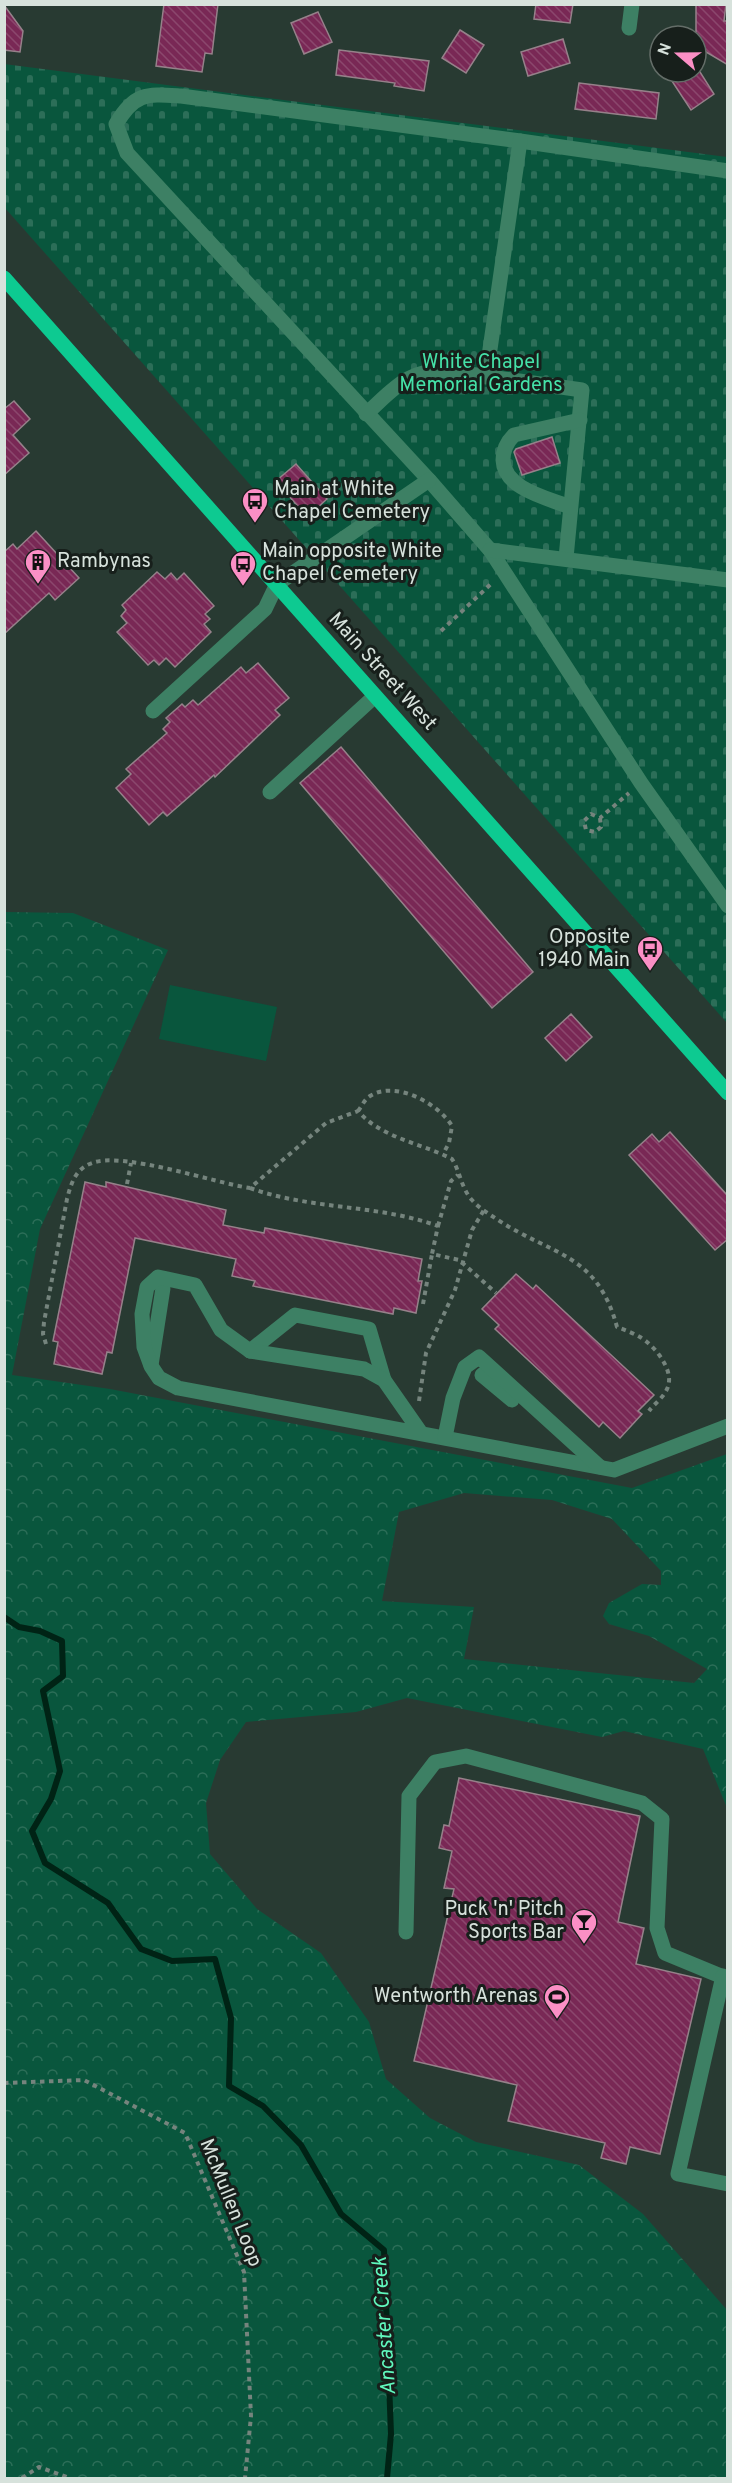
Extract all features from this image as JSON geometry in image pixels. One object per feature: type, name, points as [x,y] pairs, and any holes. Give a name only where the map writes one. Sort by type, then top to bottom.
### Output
[{"type":"main road","name":"Main Street West","points":[[4,278],[728,1094]]},
{"type":"street","points":[[629,28],[632,4]]},
{"type":"street","points":[[728,171],[520,141],[151,94],[127,105],[116,124],[127,153],[429,480],[490,550],[641,783],[728,906]]},
{"type":"street","points":[[486,377],[520,141]]},
{"type":"street","points":[[366,414],[407,377],[440,370],[582,390],[566,558]]},
{"type":"street","points":[[570,507],[513,482],[503,465],[503,455],[508,442],[514,435],[580,420]]},
{"type":"street","points":[[153,711],[265,609],[277,584],[429,480]]},
{"type":"street","points":[[490,550],[728,580]]},
{"type":"street","points":[[270,792],[375,696]]},
{"type":"street","points":[[384,1380],[364,1369],[250,1351],[221,1330],[195,1285],[158,1277],[147,1287],[142,1314],[144,1347],[151,1366],[159,1378],[178,1389],[421,1432],[614,1470],[728,1426]]},
{"type":"street","points":[[151,1366],[163,1288]]},
{"type":"street","points":[[250,1351],[295,1315],[369,1329],[384,1380],[421,1432]]},
{"type":"street","points":[[445,1437],[453,1398],[465,1367],[480,1357],[600,1467]]},
{"type":"street","points":[[482,1375],[519,1405],[538,1410]]},
{"type":"street","points":[[406,1932],[409,1796],[435,1762],[466,1756],[642,1803],[662,1819],[657,1928],[665,1953],[725,1978],[678,2174],[728,2184]]},
{"type":"path","points":[[441,631],[504,572]]},
{"type":"path","points":[[600,818],[641,783]]},
{"type":"path","points":[[591,814],[600,818],[601,827],[595,832],[586,830],[585,821],[591,814]]},
{"type":"path","points":[[250,1188],[326,1123],[358,1111],[371,1095],[390,1091],[407,1093],[420,1099],[448,1119],[452,1126],[449,1143],[443,1154]]},
{"type":"path","points":[[358,1111],[365,1119],[378,1127],[452,1159],[471,1199],[513,1230],[561,1252],[577,1263],[598,1283],[608,1300],[617,1327],[640,1337],[652,1346],[667,1370],[669,1381],[667,1389],[649,1411]]},
{"type":"path","points":[[46,1344],[43,1334],[44,1323],[72,1181],[91,1163],[106,1160],[130,1162],[315,1204],[386,1211],[415,1217],[438,1226]]},
{"type":"path","points":[[127,1184],[130,1162]]},
{"type":"path","points":[[423,1304],[438,1226],[451,1180],[458,1175]]},
{"type":"path","points":[[421,1432],[418,1409],[426,1353],[455,1290],[472,1230],[484,1210]]},
{"type":"path","points":[[432,1254],[462,1263],[496,1293]]},
{"type":"path","name":"McMullen Loop","points":[[4,2083],[84,2080],[185,2133],[244,2272],[251,2416],[245,2478]]},
{"type":"path","points":[[22,2478],[39,2467],[70,2478]]},
{"type":"green space","name":"White Chapel Memorial Gardens","points":[[4,64],[727,157],[727,1023],[5,208]]},
{"type":"green space","points":[[5,912],[73,913],[168,950],[40,1229],[12,1375],[110,1389],[632,1488],[727,1454],[727,1808],[703,1749],[624,1731],[602,1737],[407,1698],[356,1712],[246,1722],[220,1760],[206,1803],[210,1854],[257,1909],[321,1953],[369,2022],[386,2079],[430,2118],[476,2142],[579,2165],[643,2214],[727,2310],[727,2478],[5,2478]],"holes":[[[464,1493],[552,1500],[612,1519],[661,1571],[661,1585],[642,1584],[609,1603],[603,1616],[609,1624],[649,1636],[707,1669],[694,1683],[464,1659],[474,1607],[382,1601],[399,1512]]]},
{"type":"green space","points":[[170,985],[277,1007],[266,1061],[159,1039]]},
{"type":"building","points":[[164,4],[218,4],[212,54],[205,53],[202,72],[156,66]]},
{"type":"building","points":[[536,4],[573,4],[570,23],[534,19]]},
{"type":"building","points":[[696,4],[726,4],[724,21],[728,21],[728,65],[708,53],[708,24],[696,24]]},
{"type":"building","points":[[4,5],[23,31],[20,52],[4,50]]},
{"type":"building","points":[[318,12],[332,42],[304,54],[291,23]]},
{"type":"building","points":[[460,30],[484,45],[466,73],[442,58]]},
{"type":"building","points":[[563,39],[570,63],[528,76],[521,52]]},
{"type":"building","points":[[339,50],[429,61],[424,91],[394,86],[395,83],[336,75]]},
{"type":"building","points":[[579,83],[659,93],[656,119],[575,109]]},
{"type":"building","points":[[674,84],[708,84],[714,94],[691,110]]},
{"type":"building","points":[[14,401],[30,419],[13,435],[29,453],[4,475],[4,409]]},
{"type":"building","points":[[552,437],[560,463],[522,475],[514,452],[516,449]]},
{"type":"building","points":[[296,464],[327,499],[307,517],[276,481]]},
{"type":"building","name":"Rambynas","points":[[36,531],[79,578],[55,600],[49,593],[4,634],[4,552],[13,544],[17,549]]},
{"type":"building","points":[[157,572],[165,579],[171,573],[177,580],[184,573],[214,606],[205,614],[210,619],[204,624],[211,632],[175,667],[166,658],[159,665],[154,660],[148,665],[117,632],[127,623],[121,616],[126,610],[122,605]]},
{"type":"building","points":[[258,663],[289,698],[275,710],[280,715],[215,777],[214,775],[167,816],[163,812],[149,825],[116,788],[131,774],[126,769],[167,733],[163,729],[170,722],[166,718],[182,704],[185,707],[193,700],[198,705],[241,667],[246,673]]},
{"type":"building","points":[[341,747],[533,972],[492,1008],[300,783]]},
{"type":"building","points":[[571,1014],[592,1037],[566,1061],[545,1038]]},
{"type":"building","points":[[670,1132],[728,1196],[728,1239],[715,1250],[629,1155],[652,1134],[659,1142]]},
{"type":"building","points":[[85,1182],[106,1187],[106,1182],[226,1210],[223,1225],[264,1233],[265,1228],[422,1259],[418,1281],[422,1281],[416,1313],[394,1308],[393,1314],[253,1286],[255,1281],[232,1276],[236,1259],[135,1238],[112,1353],[107,1352],[102,1374],[54,1364],[58,1342],[53,1341]]},
{"type":"building","points":[[516,1274],[533,1289],[536,1285],[654,1395],[638,1411],[642,1414],[620,1438],[603,1422],[599,1427],[495,1329],[499,1325],[482,1309]]},
{"type":"building","name":"Wentworth Arenas","points":[[459,1778],[640,1816],[618,1922],[644,1928],[636,1964],[701,1979],[660,2154],[630,2147],[626,2164],[601,2158],[605,2143],[508,2121],[517,2085],[414,2061],[454,1889],[444,1888],[452,1851],[439,1848],[444,1825],[449,1826]]},
{"type":"waterway","name":"Ancaster Creek","points":[[4,1617],[19,1627],[40,1631],[62,1641],[63,1676],[43,1691],[60,1771],[51,1799],[32,1831],[45,1863],[108,1903],[141,1949],[172,1961],[215,1959],[231,2018],[229,2086],[263,2106],[301,2145],[341,2214],[384,2250],[391,2434],[387,2478]]},
{"type":"place","name":"Main at White Chapel Cemetery","points":[[255,524]]},
{"type":"place","name":"Rambynas","points":[[38,585]]},
{"type":"place","name":"Main opposite White Chapel Cemetery","points":[[243,587]]},
{"type":"place","name":"Opposite 1940 Main","points":[[650,972]]},
{"type":"place","name":"Puck 'n' Pitch Sports Bar","points":[[584,1945]]},
{"type":"place","name":"Wentworth Arenas","points":[[557,2020]]}]
